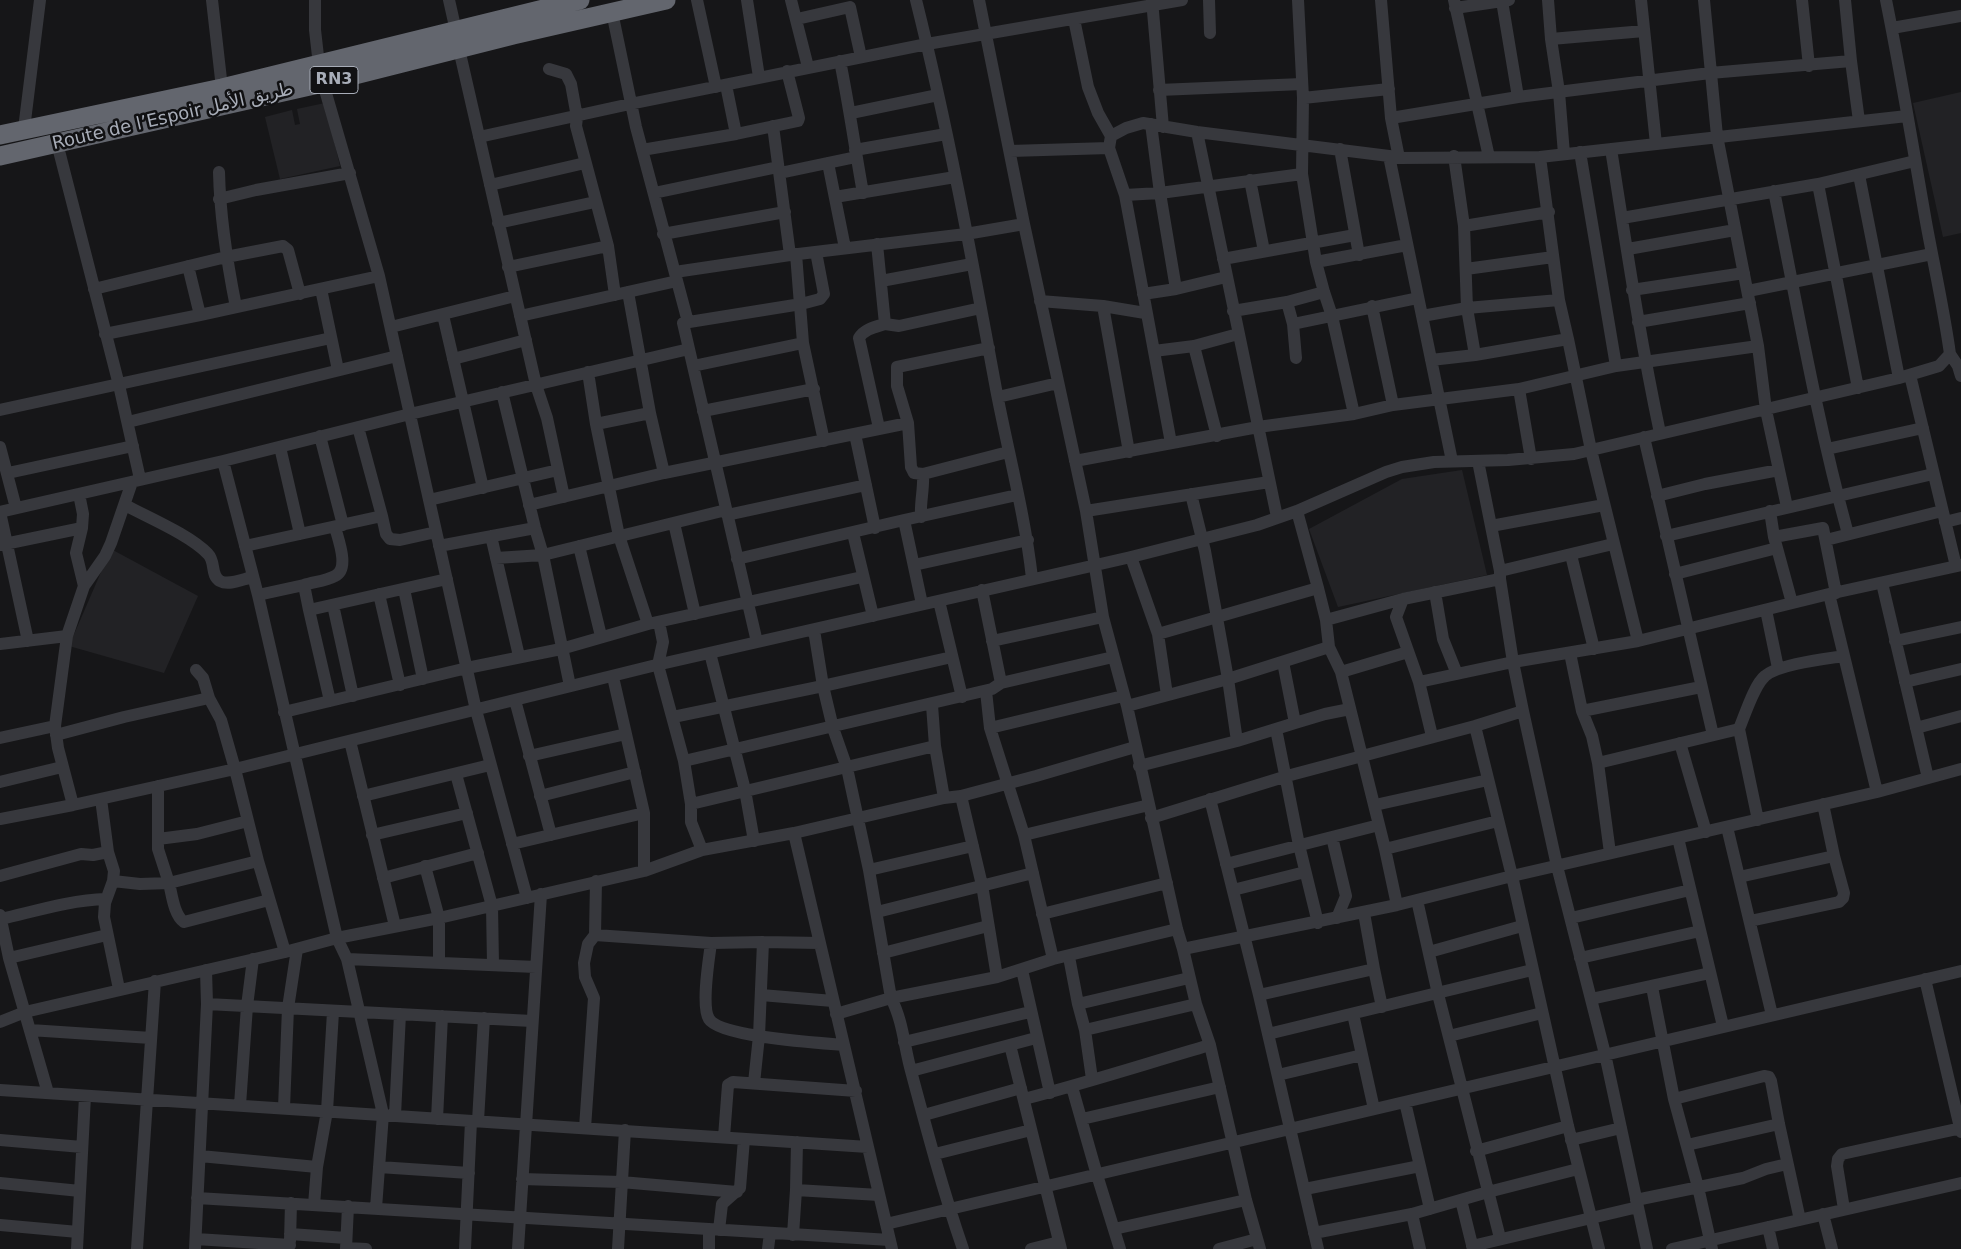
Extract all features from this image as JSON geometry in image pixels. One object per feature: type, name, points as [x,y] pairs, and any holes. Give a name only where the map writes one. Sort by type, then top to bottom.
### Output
[{"type":"highway","name":"Route de l’Espoir طريق الأمل","points":[[0,156],[58,143],[458,40],[612,12],[666,0]]},
{"type":"highway","name":"Route de l’Espoir طريق الأمل","points":[[458,40],[573,1]]},
{"type":"highway","name":"Route de l’Espoir طريق الأمل","points":[[0,135],[222,88],[321,74]]},
{"type":"street","points":[[24,129],[40,0]]},
{"type":"street","points":[[212,0],[222,88]]},
{"type":"street","points":[[315,0],[315,30],[321,74],[379,276],[476,710],[527,898]]},
{"type":"street","points":[[449,0],[508,267],[536,384],[547,418],[564,497]]},
{"type":"street","points":[[697,0],[736,134]]},
{"type":"street","points":[[747,0],[759,77]]},
{"type":"street","points":[[792,0],[808,67]]},
{"type":"street","points":[[916,0],[938,95],[1008,452],[1028,540],[1032,578]]},
{"type":"street","points":[[979,0],[1040,301],[1086,511],[1103,617],[1125,701],[1177,929],[1184,949],[1189,978],[1210,1045],[1232,1143],[1258,1244],[1219,1249]]},
{"type":"street","points":[[479,138],[577,117],[581,114],[787,71],[986,32],[1074,19],[1152,3],[1182,0]]},
{"type":"street","points":[[1209,0],[1210,34]]},
{"type":"street","points":[[1298,0],[1303,98],[1302,174],[1316,262],[1332,316],[1354,414]]},
{"type":"street","points":[[1381,0],[1394,157],[1407,245],[1452,461]]},
{"type":"street","points":[[1548,0],[1564,154]]},
{"type":"street","points":[[1641,0],[1656,144]]},
{"type":"street","points":[[1704,0],[1717,136],[1758,346],[1766,410],[1787,507]]},
{"type":"street","points":[[1802,0],[1809,66]]},
{"type":"street","points":[[1845,0],[1851,61],[1860,121]]},
{"type":"street","points":[[1886,0],[1950,354],[1960,369]]},
{"type":"street","points":[[1489,157],[1454,4],[1506,1],[1518,97]]},
{"type":"street","points":[[1152,3],[1159,90],[1157,126],[1160,193],[1176,289]]},
{"type":"street","points":[[797,19],[850,4],[861,57]]},
{"type":"street","points":[[612,12],[630,104],[663,234],[688,322]]},
{"type":"street","points":[[1892,28],[1961,16]]},
{"type":"street","points":[[1074,19],[1088,87],[1110,142],[1125,195],[1145,314],[1154,351],[1171,443]]},
{"type":"street","points":[[1551,39],[1644,31]]},
{"type":"street","points":[[840,61],[851,113],[863,193]]},
{"type":"street","points":[[1391,118],[1518,97],[1710,74],[1851,61]]},
{"type":"street","points":[[549,69],[566,74],[571,84],[577,117],[576,126],[595,202],[641,360],[650,413],[664,473]]},
{"type":"street","points":[[642,150],[796,122],[799,119],[787,71]]},
{"type":"street","points":[[1159,90],[1302,84]]},
{"type":"street","points":[[1303,98],[1389,89]]},
{"type":"street","points":[[851,113],[938,95]]},
{"type":"street","points":[[1010,152],[1110,142],[1126,128],[1144,123],[1197,132],[1394,157],[1540,156],[1907,116]]},
{"type":"street","points":[[773,126],[785,212],[801,304],[803,343],[824,440]]},
{"type":"street","points":[[1197,132],[1277,517]]},
{"type":"street","points":[[654,193],[828,163],[856,153],[946,134]]},
{"type":"street","points":[[58,143],[128,422],[133,446],[136,480],[105,556],[84,586],[67,636],[56,731],[62,767],[73,805]]},
{"type":"street","points":[[1340,149],[1359,254]]},
{"type":"street","points":[[1611,149],[1628,249],[1632,290],[1660,433]]},
{"type":"street","points":[[1580,152],[1616,366]]},
{"type":"street","points":[[1454,156],[1464,226],[1467,308],[1474,355]]},
{"type":"street","points":[[1540,156],[1559,300],[1591,450],[1638,641]]},
{"type":"street","points":[[1622,218],[1728,200],[1774,190],[1818,184],[1915,161]]},
{"type":"street","points":[[490,185],[585,163]]},
{"type":"street","points":[[828,163],[845,248]]},
{"type":"street","points":[[218,172],[219,199],[226,257],[236,307]]},
{"type":"street","points":[[219,199],[256,190],[350,174]]},
{"type":"street","points":[[1125,195],[1160,193],[1208,185],[1302,174]]},
{"type":"street","points":[[1419,682],[1513,662],[1638,641],[1833,593],[1959,566],[1944,517],[1923,428],[1905,377],[1876,266],[1859,175]]},
{"type":"street","points":[[835,197],[955,177]]},
{"type":"street","points":[[1250,180],[1264,251]]},
{"type":"street","points":[[1818,184],[1834,274],[1858,388]]},
{"type":"street","points":[[1774,190],[1827,450],[1848,534]]},
{"type":"street","points":[[498,223],[595,202]]},
{"type":"street","points":[[663,234],[785,212]]},
{"type":"street","points":[[1464,226],[1548,212]]},
{"type":"street","points":[[520,316],[622,293],[676,276],[793,254],[966,234],[1024,224]]},
{"type":"street","points":[[1628,249],[1735,230]]},
{"type":"street","points":[[1222,259],[1355,235]]},
{"type":"street","points":[[878,244],[885,324]]},
{"type":"street","points":[[1316,262],[1407,245]]},
{"type":"street","points":[[94,289],[226,257],[283,246],[288,250],[300,294]]},
{"type":"street","points":[[508,267],[608,246]]},
{"type":"street","points":[[757,642],[683,323],[801,304],[820,299],[823,296],[816,252]]},
{"type":"street","points":[[1638,322],[1749,297],[1792,282],[1932,254]]},
{"type":"street","points":[[1466,269],[1554,256]]},
{"type":"street","points":[[881,281],[972,264]]},
{"type":"street","points":[[188,266],[200,315]]},
{"type":"street","points":[[1632,290],[1744,273]]},
{"type":"street","points":[[106,334],[379,276]]},
{"type":"street","points":[[1143,294],[1176,289],[1226,277]]},
{"type":"street","points":[[321,289],[338,370]]},
{"type":"street","points":[[1234,311],[1286,302],[1324,292]]},
{"type":"street","points":[[391,327],[515,296]]},
{"type":"street","points":[[1293,324],[1372,306],[1418,298]]},
{"type":"street","points":[[1422,316],[1467,308],[1559,300]]},
{"type":"street","points":[[1040,301],[1103,306],[1145,314]]},
{"type":"street","points":[[1286,302],[1293,324],[1296,358]]},
{"type":"street","points":[[1103,306],[1128,452]]},
{"type":"street","points":[[1372,306],[1393,405]]},
{"type":"street","points":[[879,428],[859,338],[861,334],[869,329],[885,324],[899,326],[981,308]]},
{"type":"street","points":[[442,315],[483,488]]},
{"type":"street","points":[[1154,351],[1194,346],[1238,334]]},
{"type":"street","points":[[0,410],[332,338]]},
{"type":"street","points":[[1431,360],[1474,355],[1568,339]]},
{"type":"street","points":[[453,359],[526,340]]},
{"type":"street","points":[[693,366],[803,343]]},
{"type":"street","points":[[1194,346],[1217,436]]},
{"type":"street","points":[[1075,461],[1258,427],[1354,414],[1393,405],[1519,389],[1616,366],[1758,346]]},
{"type":"street","points":[[989,348],[897,367],[897,386],[908,423],[910,467],[914,473],[923,474],[1008,452]]},
{"type":"street","points":[[28,640],[4,544],[0,512],[223,461],[410,414],[689,349]]},
{"type":"street","points":[[0,819],[235,769],[658,664],[1131,557],[1257,524],[1297,511],[1386,472],[1418,464],[1531,459],[1574,454],[1644,436],[1766,410],[1905,377],[1939,366],[1950,354]]},
{"type":"street","points":[[128,422],[397,356]]},
{"type":"street","points":[[588,372],[618,536],[653,623],[663,642],[658,664],[684,762],[691,804],[691,822],[702,850]]},
{"type":"street","points":[[998,397],[1058,383]]},
{"type":"street","points":[[703,411],[814,389]]},
{"type":"street","points":[[1519,389],[1531,459]]},
{"type":"street","points":[[502,392],[543,555],[570,686]]},
{"type":"street","points":[[596,424],[650,413]]},
{"type":"street","points":[[529,505],[664,473],[908,423]]},
{"type":"street","points":[[358,427],[386,534],[390,539],[400,540],[436,532]]},
{"type":"street","points":[[1827,450],[1923,428]]},
{"type":"street","points":[[855,434],[875,528]]},
{"type":"street","points":[[258,595],[335,576],[343,563],[339,526],[320,436]]},
{"type":"street","points":[[1644,436],[1713,735]]},
{"type":"street","points":[[8,473],[133,446]]},
{"type":"street","points":[[280,447],[300,534]]},
{"type":"street","points":[[0,449],[16,508]]},
{"type":"street","points":[[223,461],[258,595],[336,938],[347,959],[389,1115]]},
{"type":"street","points":[[1478,461],[1523,711],[1557,866],[1604,1054],[1647,1249]]},
{"type":"street","points":[[429,500],[558,470]]},
{"type":"street","points":[[1657,496],[1706,484],[1779,470]]},
{"type":"street","points":[[921,517],[920,497],[923,490],[923,474]]},
{"type":"street","points":[[1666,536],[1933,474]]},
{"type":"street","points":[[1086,511],[1269,482]]},
{"type":"street","points":[[496,558],[543,555],[674,523],[866,485]]},
{"type":"street","points":[[79,494],[82,528],[76,553],[84,586]]},
{"type":"street","points":[[1191,494],[1205,551],[1237,741]]},
{"type":"street","points":[[738,560],[1017,495]]},
{"type":"street","points":[[1491,526],[1604,505]]},
{"type":"street","points":[[125,506],[196,544],[212,558],[214,573],[220,581],[226,584],[253,577]]},
{"type":"street","points":[[1297,511],[1326,620],[1329,647],[1341,672],[1375,806],[1397,905]]},
{"type":"street","points":[[1770,511],[1792,603]]},
{"type":"street","points":[[245,546],[382,516]]},
{"type":"street","points":[[1826,540],[1848,534],[1944,517],[1961,518]]},
{"type":"street","points":[[904,520],[922,604]]},
{"type":"street","points":[[674,523],[695,614]]},
{"type":"street","points":[[4,544],[82,528]]},
{"type":"street","points":[[440,546],[535,528]]},
{"type":"street","points":[[1675,574],[1823,528],[1844,656],[1877,792]]},
{"type":"street","points":[[853,533],[873,616]]},
{"type":"street","points":[[491,536],[519,656]]},
{"type":"street","points":[[914,565],[1028,540]]},
{"type":"street","points":[[1326,620],[1613,544]]},
{"type":"street","points":[[579,546],[601,636]]},
{"type":"street","points":[[1571,555],[1594,649]]},
{"type":"street","points":[[1131,557],[1158,634],[1166,695]]},
{"type":"street","points":[[284,712],[467,668],[561,648],[653,623],[862,576]]},
{"type":"street","points":[[309,610],[447,579]]},
{"type":"street","points":[[1882,583],[1928,778]]},
{"type":"street","points":[[304,585],[330,701]]},
{"type":"street","points":[[1158,634],[1318,588]]},
{"type":"street","points":[[404,589],[422,679]]},
{"type":"street","points":[[982,590],[1001,683]]},
{"type":"street","points":[[1434,592],[1443,638],[1457,674]]},
{"type":"street","points":[[379,594],[400,685]]},
{"type":"street","points":[[1403,599],[1396,617],[1419,682],[1432,736]]},
{"type":"street","points":[[939,601],[962,697]]},
{"type":"street","points":[[333,605],[353,696]]},
{"type":"street","points":[[1766,610],[1778,668]]},
{"type":"street","points":[[992,641],[1103,617]]},
{"type":"street","points":[[1895,641],[1961,627]]},
{"type":"street","points":[[814,630],[823,686],[833,728],[847,768],[869,870],[891,998],[899,1014],[911,1071],[949,1208],[963,1249]]},
{"type":"street","points":[[0,644],[67,636]]},
{"type":"street","points":[[990,728],[1125,701],[1166,695],[1228,679],[1329,647]]},
{"type":"street","points":[[1341,672],[1408,652]]},
{"type":"street","points":[[710,653],[745,790],[754,841]]},
{"type":"street","points":[[1570,653],[1582,711],[1592,736],[1598,763],[1610,853]]},
{"type":"street","points":[[1758,820],[1739,729],[1759,683],[1764,676],[1778,668],[1844,656]]},
{"type":"street","points":[[673,717],[952,657]]},
{"type":"street","points":[[684,762],[932,705],[986,691],[1001,683],[1113,657]]},
{"type":"street","points":[[1283,662],[1295,723]]},
{"type":"street","points":[[1905,682],[1961,669]]},
{"type":"street","points":[[196,670],[203,678],[209,698],[221,720],[269,900],[291,950],[284,1108]]},
{"type":"street","points":[[613,676],[644,813],[644,871]]},
{"type":"street","points":[[1582,711],[1701,687]]},
{"type":"street","points":[[986,691],[990,728],[1024,836],[1053,959]]},
{"type":"street","points":[[0,738],[56,731],[209,698]]},
{"type":"street","points":[[515,700],[551,835]]},
{"type":"street","points":[[932,705],[935,746],[944,798]]},
{"type":"street","points":[[1139,766],[1237,741],[1325,714],[1350,709]]},
{"type":"street","points":[[1024,836],[1210,799],[1286,776],[1475,726],[1523,711]]},
{"type":"street","points":[[1916,728],[1961,716]]},
{"type":"street","points":[[1475,726],[1512,876],[1571,1140],[1599,1249]]},
{"type":"street","points":[[1276,729],[1299,845],[1318,922]]},
{"type":"street","points":[[1598,763],[1739,729]]},
{"type":"street","points":[[529,756],[626,734]]},
{"type":"street","points":[[350,741],[395,926]]},
{"type":"street","points":[[1680,743],[1706,832]]},
{"type":"street","points":[[691,804],[935,746]]},
{"type":"street","points":[[0,1022],[25,1012],[336,938],[439,918],[644,871],[702,850],[794,833],[944,798],[961,796],[1135,747]]},
{"type":"street","points":[[363,796],[490,765]]},
{"type":"street","points":[[0,782],[62,767]]},
{"type":"street","points":[[1184,949],[1364,913],[1512,876],[1877,792],[1961,769]]},
{"type":"street","points":[[540,796],[635,772]]},
{"type":"street","points":[[456,774],[492,906],[493,964]]},
{"type":"street","points":[[1375,806],[1488,780]]},
{"type":"street","points":[[158,786],[158,849],[180,919],[184,922],[269,900]]},
{"type":"street","points":[[961,796],[982,885],[997,977]]},
{"type":"street","points":[[101,799],[108,852],[114,870],[113,881],[106,899],[104,918],[119,989]]},
{"type":"street","points":[[1210,799],[1259,995],[1318,1249]]},
{"type":"street","points":[[1750,921],[1839,902],[1843,898],[1844,893],[1823,804]]},
{"type":"street","points":[[372,835],[466,813]]},
{"type":"street","points":[[512,844],[644,813]]},
{"type":"street","points":[[158,839],[196,834],[248,821]]},
{"type":"street","points":[[1385,849],[1498,821]]},
{"type":"street","points":[[1226,864],[1379,825]]},
{"type":"street","points":[[1727,827],[1772,1015]]},
{"type":"street","points":[[197,1198],[520,1217],[619,1225],[714,1229],[891,1245],[794,833]]},
{"type":"street","points":[[1332,837],[1346,896],[1337,918]]},
{"type":"street","points":[[1678,838],[1723,1026]]},
{"type":"street","points":[[869,870],[972,846]]},
{"type":"street","points":[[0,876],[81,854],[93,855],[108,852]]},
{"type":"street","points":[[383,878],[478,853]]},
{"type":"street","points":[[1739,877],[1834,856]]},
{"type":"street","points":[[113,881],[140,884],[169,883],[258,861]]},
{"type":"street","points":[[425,866],[439,918],[439,962]]},
{"type":"street","points":[[1233,890],[1306,872]]},
{"type":"street","points":[[877,912],[1033,873]]},
{"type":"street","points":[[585,1128],[594,998],[585,977],[584,962],[588,944],[595,935],[596,881]]},
{"type":"street","points":[[1042,914],[1167,883]]},
{"type":"street","points":[[1571,918],[1690,890]]},
{"type":"street","points":[[518,1249],[542,894]]},
{"type":"street","points":[[48,1093],[9,958],[0,917],[83,900],[106,899]]},
{"type":"street","points":[[1418,900],[1438,994],[1476,1151],[1500,1238]]},
{"type":"street","points":[[1364,913],[1382,1007]]},
{"type":"street","points":[[883,953],[988,926]]},
{"type":"street","points":[[1429,952],[1522,926]]},
{"type":"street","points":[[836,1014],[891,998],[997,977],[1053,959],[1070,957],[1177,929]]},
{"type":"street","points":[[1580,958],[1700,931]]},
{"type":"street","points":[[9,958],[107,935]]},
{"type":"street","points":[[595,935],[711,943],[820,944]]},
{"type":"street","points":[[754,1083],[759,1036],[763,942]]},
{"type":"street","points":[[711,943],[706,994],[709,1019],[722,1027],[759,1036],[844,1045]]},
{"type":"street","points":[[1070,957],[1078,1004],[1085,1030],[1092,1080]]},
{"type":"street","points":[[240,1106],[247,1006],[253,959]]},
{"type":"street","points":[[347,959],[536,967]]},
{"type":"street","points":[[1259,995],[1374,969]]},
{"type":"street","points":[[206,970],[207,1004],[195,1244],[290,1243],[346,1245],[366,1249]]},
{"type":"street","points":[[1022,970],[1030,1012],[1050,1093]]},
{"type":"street","points":[[1268,1034],[1532,970]]},
{"type":"street","points":[[886,1224],[1462,1090],[1662,1040],[1961,971]]},
{"type":"street","points":[[1591,999],[1710,973]]},
{"type":"street","points":[[1078,1004],[1189,978]]},
{"type":"street","points":[[1844,1209],[1837,1166],[1838,1159],[1842,1154],[1961,1129],[1925,979]]},
{"type":"street","points":[[136,1249],[156,981]]},
{"type":"street","points":[[1652,987],[1674,1099],[1698,1187],[1711,1245]]},
{"type":"street","points":[[760,996],[833,1001]]},
{"type":"street","points":[[207,1004],[532,1021]]},
{"type":"street","points":[[1085,1030],[1196,1004]]},
{"type":"street","points":[[314,1205],[317,1167],[327,1112],[333,1012]]},
{"type":"street","points":[[904,1042],[1030,1012]]},
{"type":"street","points":[[1449,1036],[1542,1013]]},
{"type":"street","points":[[376,1208],[379,1166],[389,1115],[400,1014]]},
{"type":"street","points":[[1352,1014],[1374,1109]]},
{"type":"street","points":[[436,1119],[442,1016]]},
{"type":"street","points":[[465,1249],[469,1173],[484,1018]]},
{"type":"street","points":[[30,1030],[151,1038]]},
{"type":"street","points":[[911,1071],[1036,1038]]},
{"type":"street","points":[[1010,1045],[1060,1246],[1031,1249]]},
{"type":"street","points":[[924,1115],[1023,1093],[1050,1093],[1210,1045]]},
{"type":"street","points":[[1278,1075],[1362,1055]]},
{"type":"street","points":[[1674,1099],[1764,1076],[1769,1077],[1800,1220]]},
{"type":"street","points":[[724,1137],[728,1085],[733,1082],[856,1091]]},
{"type":"street","points":[[1072,1087],[1120,1249]]},
{"type":"street","points":[[1082,1118],[1220,1088]]},
{"type":"street","points":[[0,1090],[868,1147]]},
{"type":"street","points":[[77,1249],[85,1096]]},
{"type":"street","points":[[1405,1102],[1430,1209]]},
{"type":"street","points":[[1687,1145],[1779,1124]]},
{"type":"street","points":[[1476,1151],[1568,1126]]},
{"type":"street","points":[[1571,1140],[1621,1128]]},
{"type":"street","points":[[618,1249],[625,1130]]},
{"type":"street","points":[[935,1154],[1031,1130]]},
{"type":"street","points":[[709,1249],[722,1204],[740,1188],[744,1139]]},
{"type":"street","points":[[0,1140],[82,1147]]},
{"type":"street","points":[[793,1235],[797,1142]]},
{"type":"street","points":[[200,1156],[317,1167]]},
{"type":"street","points":[[1461,1200],[1472,1248],[1500,1238],[1590,1218],[1637,1203],[1698,1187],[1743,1178],[1766,1169],[1787,1164]]},
{"type":"street","points":[[379,1166],[469,1173]]},
{"type":"street","points":[[1305,1189],[1420,1166]]},
{"type":"street","points":[[1314,1233],[1412,1214],[1578,1169]]},
{"type":"street","points":[[522,1178],[621,1182],[737,1192]]},
{"type":"street","points":[[0,1183],[80,1191]]},
{"type":"street","points":[[1672,1249],[1711,1245],[1768,1227],[1961,1183]]},
{"type":"street","points":[[796,1190],[879,1195]]},
{"type":"street","points":[[1114,1229],[1246,1200]]},
{"type":"street","points":[[290,1243],[291,1203]]},
{"type":"street","points":[[346,1245],[348,1206]]},
{"type":"street","points":[[1412,1214],[1420,1249]]},
{"type":"street","points":[[1823,1214],[1832,1249]]},
{"type":"street","points":[[0,1225],[78,1232]]},
{"type":"street","points":[[1768,1227],[1773,1249]]},
{"type":"street","points":[[768,1249],[770,1234]]},
{"type":"shaded area","points":[[1961,92],[1961,233],[1943,237],[1913,103]]},
{"type":"shaded area","points":[[325,103],[340,166],[280,179],[265,117],[292,110],[295,125],[300,124],[297,109]]},
{"type":"shaded area","points":[[1462,470],[1487,575],[1338,607],[1309,529],[1402,479]]},
{"type":"shaded area","points":[[111,549],[198,596],[164,673],[69,646]]}]
